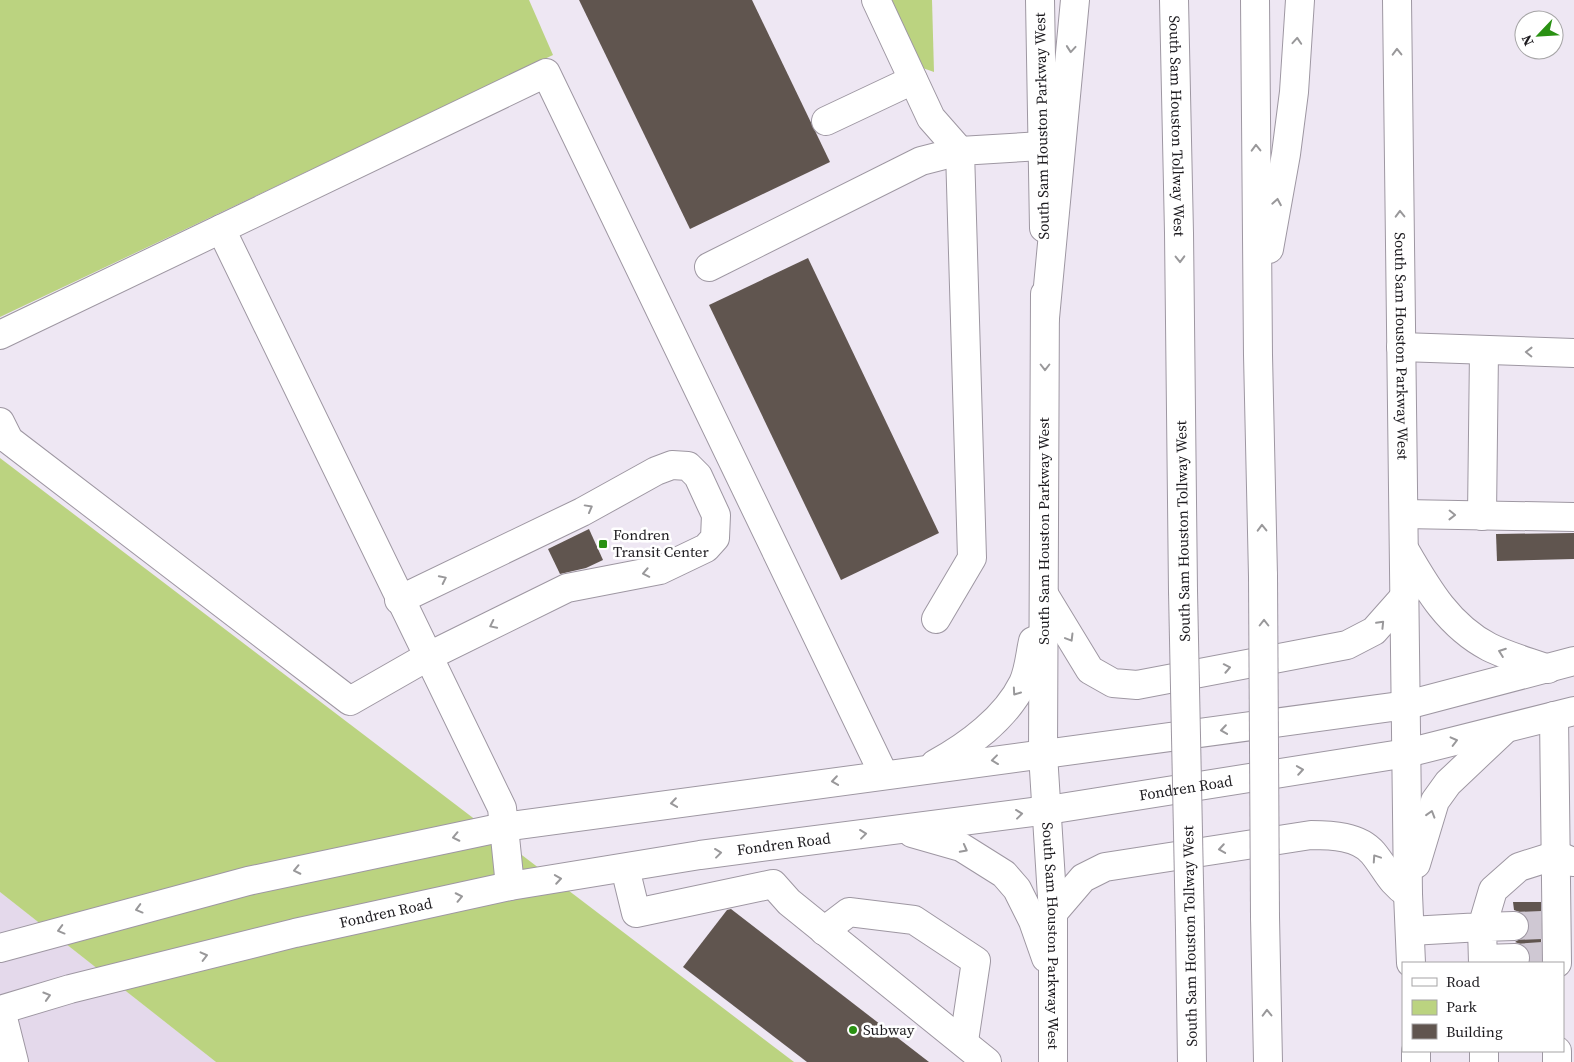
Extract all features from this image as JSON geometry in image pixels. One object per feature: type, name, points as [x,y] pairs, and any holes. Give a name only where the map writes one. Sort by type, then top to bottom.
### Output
[{"type":"main road","points":[[876,0],[931,118],[960,151],[972,558],[936,620]]},
{"type":"main road","name":"South Sam Houston Parkway West","points":[[1040,0],[1045,318],[1043,754],[1053,913],[1053,1062]]},
{"type":"main road","points":[[1045,318],[1076,0]]},
{"type":"main road","name":"South Sam Houston Tollway West","points":[[1174,0],[1192,1062]]},
{"type":"main road","points":[[1255,0],[1268,1062]]},
{"type":"main road","points":[[1258,355],[1267,262],[1286,154],[1294,92],[1300,0]]},
{"type":"main road","name":"South Sam Houston Parkway West","points":[[1396,0],[1407,705],[1408,894],[1411,962]]},
{"type":"main road","points":[[0,336],[546,73],[884,775]]},
{"type":"main road","points":[[826,121],[913,80]]},
{"type":"main road","points":[[709,266],[921,161],[960,151],[1042,146]]},
{"type":"main road","points":[[220,229],[399,600],[502,808],[510,886]]},
{"type":"main road","points":[[1401,347],[1574,353]]},
{"type":"main road","points":[[1482,516],[1484,351]]},
{"type":"main road","points":[[0,422],[9,440],[350,701],[427,657],[567,588],[660,570],[706,548],[715,538],[716,515],[698,476],[688,466],[672,464],[582,512],[399,600]]},
{"type":"main road","points":[[716,515],[751,498]]},
{"type":"main road","points":[[1404,514],[1574,517]]},
{"type":"main road","points":[[1404,551],[1430,595],[1453,622],[1489,647],[1548,669]]},
{"type":"main road","points":[[1044,596],[1090,670],[1113,683],[1137,685],[1347,645],[1374,631],[1405,596]]},
{"type":"main road","points":[[928,768],[955,753],[995,720],[1023,682],[1044,596]]},
{"type":"main road","points":[[0,948],[248,880],[504,827],[928,768],[1407,705],[1574,662]]},
{"type":"main road","points":[[1552,958],[1550,925],[1565,859],[1564,714]]},
{"type":"main road","name":"Fondren Road","points":[[0,1008],[295,933],[510,886],[772,846],[1048,810],[1407,754],[1564,714]]},
{"type":"main road","points":[[1053,913],[1083,878],[1105,867],[1311,836],[1334,835],[1359,843],[1372,852],[1393,884],[1408,894],[1435,801],[1448,783],[1506,728]]},
{"type":"main road","points":[[901,830],[961,847],[1004,874],[1016,889],[1033,921],[1053,977]]},
{"type":"main road","points":[[772,846],[773,884],[789,902],[964,1041],[987,1062]]},
{"type":"main road","points":[[1515,958],[1483,961],[1482,927],[1493,890],[1519,867],[1565,859]]},
{"type":"main road","points":[[625,868],[636,913],[773,884]]},
{"type":"main road","points":[[824,930],[849,912],[914,920],[976,961],[964,1041]]},
{"type":"main road","points":[[1410,931],[1514,926]]},
{"type":"main road","points":[[0,1008],[14,1062]]},
{"type":"shaded area","points":[[0,892],[216,1062],[0,1062]]},
{"type":"green space","points":[[0,0],[529,0],[553,55],[0,317]]},
{"type":"green space","points":[[880,0],[932,0],[934,72],[900,60]]},
{"type":"green space","points":[[0,458],[794,1062],[216,1062],[0,892]]},
{"type":"building","points":[[579,0],[752,0],[830,162],[690,229]]},
{"type":"building","points":[[808,258],[939,533],[841,580],[709,305]]},
{"type":"building","points":[[589,529],[603,560],[586,568],[560,574],[548,549]]},
{"type":"building","points":[[1574,533],[1574,559],[1497,561],[1496,534]]},
{"type":"building","points":[[1513,902],[1541,902],[1541,962],[1529,962],[1531,957],[1528,949],[1515,942],[1527,934],[1530,925],[1522,913],[1514,910]]},
{"type":"building","points":[[731,909],[929,1062],[807,1062],[683,967],[727,910]]},
{"type":"tunnel","points":[[1514,926],[1542,925]]},
{"type":"tunnel","points":[[1515,958],[1543,956]]},
{"type":"place","name":"Fondren Transit Center","points":[[603,544]]},
{"type":"place","name":"Subway","points":[[853,1030]]}]
